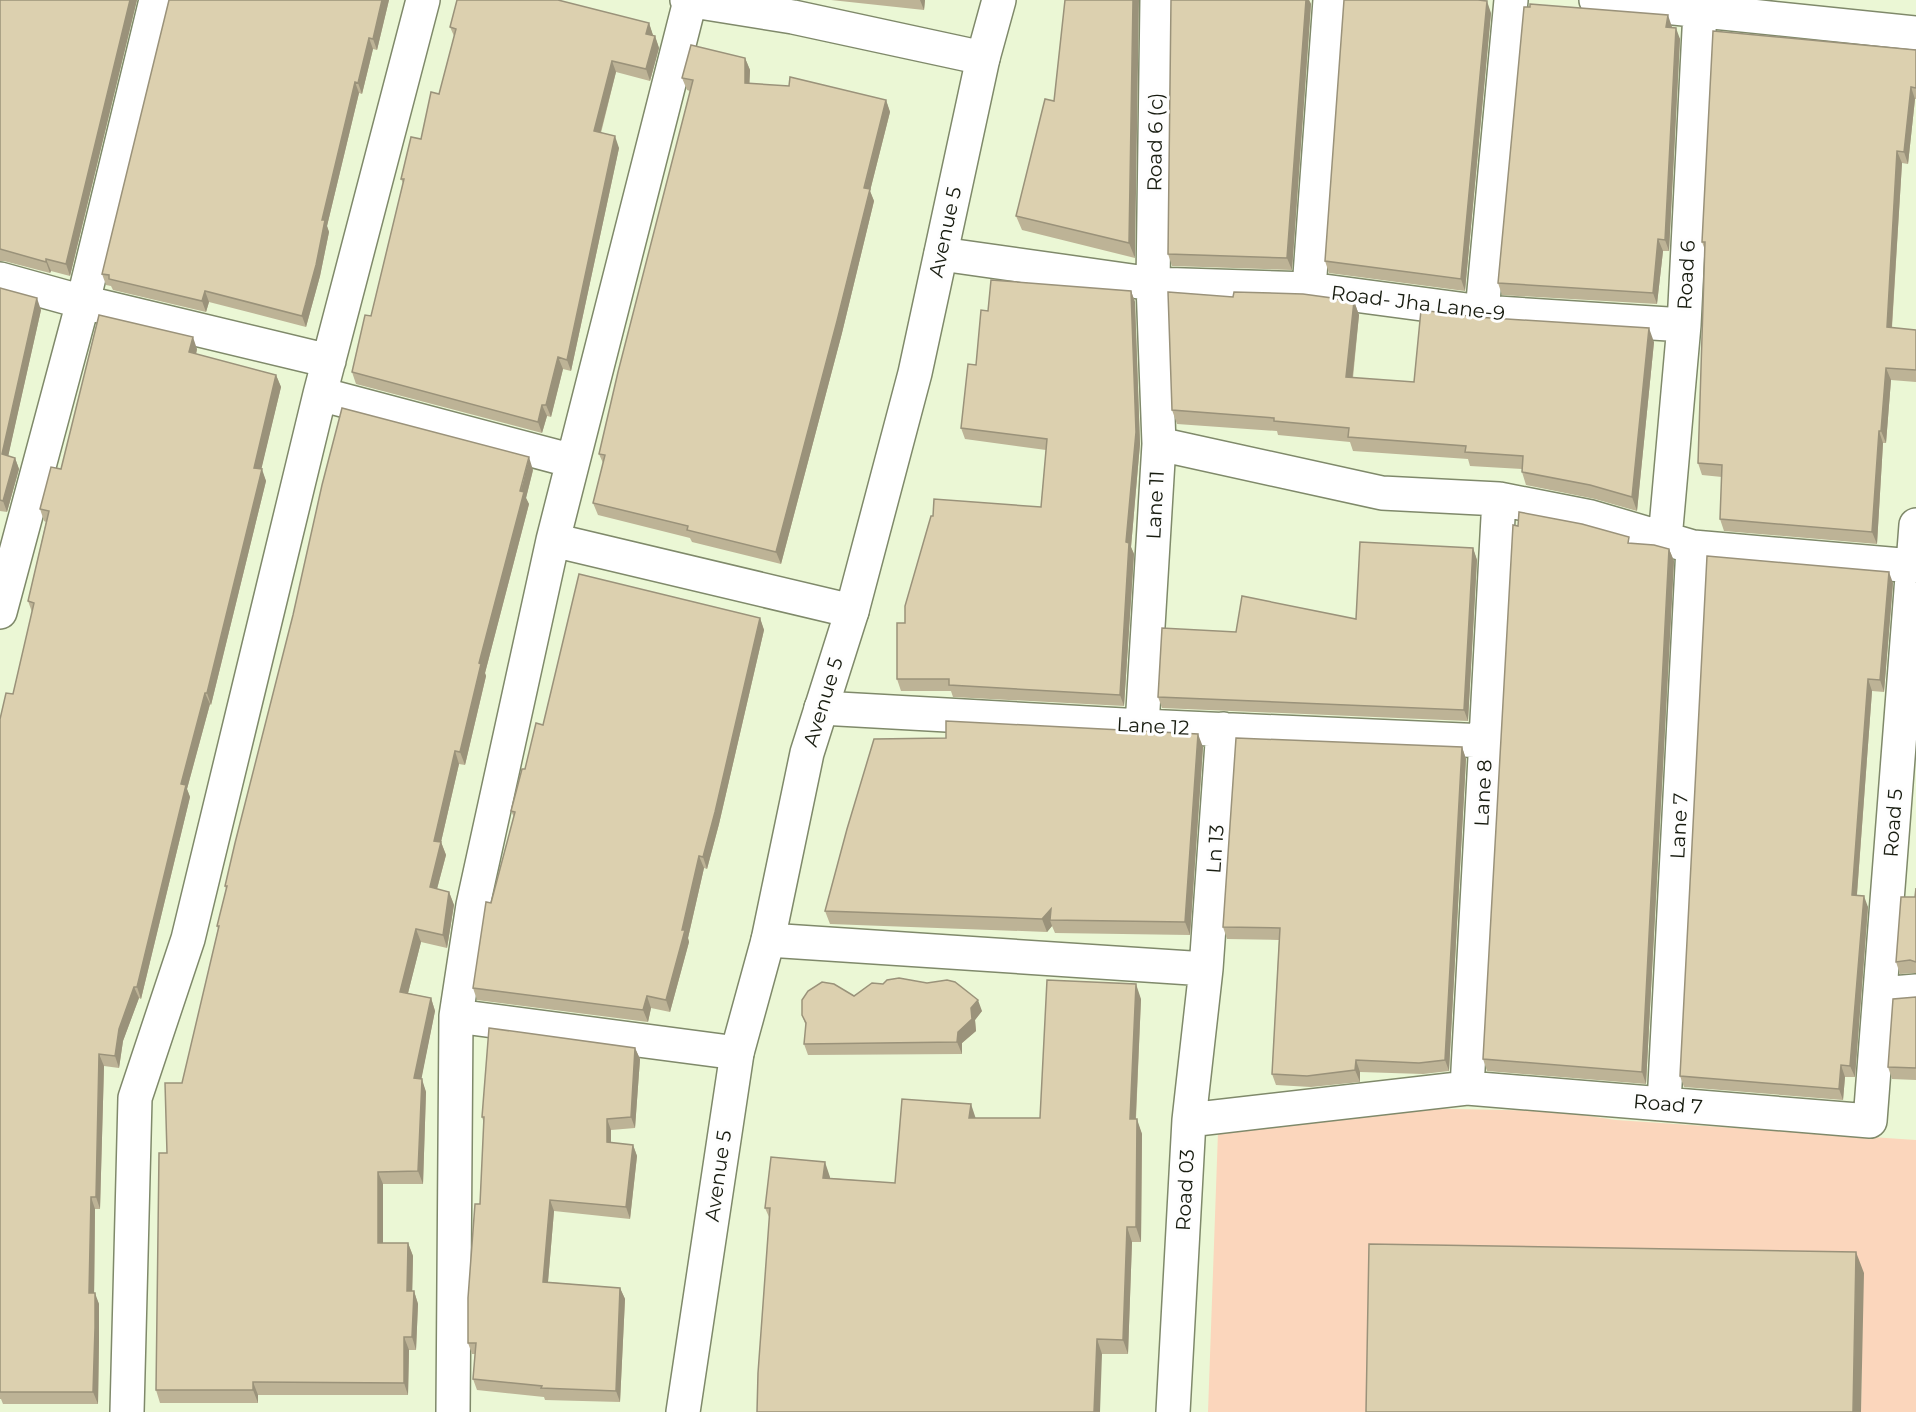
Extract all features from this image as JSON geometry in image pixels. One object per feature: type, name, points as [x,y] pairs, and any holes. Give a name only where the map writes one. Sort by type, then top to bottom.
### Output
[{"type":"street","points":[[0,612],[83,302],[156,0]]},
{"type":"street","points":[[127,1412],[135,1098],[188,939],[320,394],[423,0]]},
{"type":"street","name":"Avenue 5","points":[[684,1412],[737,1053],[768,940],[807,753],[852,611],[915,373],[983,58],[999,0]]},
{"type":"street","name":"Road 6 (c)","points":[[1153,284],[1157,0]]},
{"type":"street","points":[[1309,289],[1330,0]]},
{"type":"street","points":[[1482,312],[1511,0]]},
{"type":"street","points":[[1596,0],[1700,11],[1867,13],[1916,33]]},
{"type":"street","points":[[453,1412],[456,1016],[473,905],[553,540],[688,1],[793,9],[983,58]]},
{"type":"street","name":"Road 6","points":[[1679,543],[1684,325],[1700,11]]},
{"type":"street","name":"Road- Jha Lane-9","points":[[941,254],[1153,284],[1309,289],[1482,312],[1684,325]]},
{"type":"street","points":[[0,279],[83,302],[329,361]]},
{"type":"street","name":"Lane 11","points":[[1142,726],[1159,444],[1153,284]]},
{"type":"street","points":[[320,394],[573,461]]},
{"type":"street","points":[[1159,444],[1382,493],[1499,499],[1591,517],[1679,543],[1913,566]]},
{"type":"street","name":"Lane 8","points":[[1467,1088],[1499,499]]},
{"type":"street","name":"Road 5","points":[[1870,1121],[1916,525]]},
{"type":"street","points":[[553,540],[852,611]]},
{"type":"street","name":"Lane 7","points":[[1664,1104],[1679,543]]},
{"type":"street","name":"Lane 12","points":[[821,708],[1142,726],[1486,741]]},
{"type":"street","name":"Ln 13","points":[[1206,969],[1223,729]]},
{"type":"street","points":[[768,940],[1206,969]]},
{"type":"street","name":"Road 03","points":[[1173,1412],[1189,1120],[1206,969]]},
{"type":"street","points":[[1880,994],[1916,991]]},
{"type":"street","points":[[456,1016],[737,1053]]},
{"type":"street","name":"Road 7","points":[[1189,1120],[1467,1088],[1870,1121]]},
{"type":"shaded area","points":[[1219,1104],[1556,1111],[1616,1120],[1916,1140],[1916,1412],[1861,1412],[1863,1273],[1374,1412],[1208,1412]]},
{"type":"building","points":[[0,0],[130,0],[66,264],[46,259],[46,262],[0,249]]},
{"type":"building","points":[[169,0],[382,0],[373,39],[369,38],[358,83],[355,82],[322,220],[325,220],[316,265],[302,316],[205,291],[202,301],[109,279],[109,275],[102,274]]},
{"type":"building","points":[[457,0],[558,0],[649,23],[646,34],[655,36],[646,69],[612,61],[594,131],[615,136],[567,360],[558,357],[546,405],[542,405],[538,422],[352,372],[365,315],[371,316],[404,179],[401,179],[411,137],[421,139],[431,92],[439,94],[456,29],[450,27]]},
{"type":"building","points":[[1065,0],[1133,0],[1129,243],[1016,216],[1045,99],[1054,101]]},
{"type":"building","points":[[1171,0],[1306,0],[1287,258],[1168,254]]},
{"type":"building","points":[[1344,0],[1487,1],[1461,279],[1325,261]]},
{"type":"building","points":[[1530,4],[1668,15],[1666,27],[1676,28],[1665,240],[1658,239],[1653,293],[1498,283],[1524,7],[1530,7]]},
{"type":"building","points":[[1713,31],[1916,50],[1916,88],[1911,87],[1904,152],[1897,151],[1887,327],[1916,330],[1916,370],[1886,368],[1872,532],[1720,519],[1722,465],[1698,463],[1705,242],[1702,242]]},
{"type":"building","points":[[691,45],[745,58],[745,83],[789,86],[790,77],[886,100],[864,188],[870,189],[776,552],[687,530],[688,526],[593,503],[605,455],[599,454],[618,372],[693,80],[682,78]]},
{"type":"building","points":[[991,280],[1131,291],[1136,432],[1126,542],[1129,543],[1120,695],[949,685],[949,679],[897,679],[897,623],[905,623],[905,606],[931,516],[933,516],[934,499],[1041,507],[1047,439],[961,428],[968,364],[976,365],[981,310],[988,311]]},
{"type":"building","points":[[0,288],[37,298],[2,454],[15,458],[3,501],[0,500]]},
{"type":"building","points":[[1168,292],[1233,297],[1234,292],[1303,294],[1354,301],[1346,377],[1414,382],[1421,310],[1476,317],[1649,328],[1632,497],[1590,485],[1522,472],[1523,456],[1465,452],[1466,446],[1348,437],[1349,428],[1274,421],[1274,418],[1172,410]]},
{"type":"building","points":[[99,315],[193,337],[189,352],[276,375],[254,468],[262,469],[207,693],[205,693],[181,784],[186,785],[137,987],[134,987],[119,1029],[115,1056],[99,1054],[96,1197],[91,1197],[89,1293],[95,1293],[93,1392],[0,1392],[0,719],[6,693],[13,694],[34,603],[28,601],[49,511],[40,509],[51,467],[61,469]]},
{"type":"building","points":[[342,408],[529,457],[520,491],[524,492],[479,663],[481,664],[460,752],[455,751],[434,841],[441,842],[430,887],[449,892],[443,935],[416,929],[400,992],[431,998],[414,1078],[422,1079],[418,1171],[378,1172],[378,1243],[408,1243],[407,1291],[414,1291],[412,1337],[404,1337],[404,1383],[253,1382],[253,1390],[156,1390],[159,1153],[167,1153],[165,1083],[182,1083],[219,926],[217,926],[235,843],[293,615]]},
{"type":"building","points":[[1519,512],[1582,524],[1629,537],[1628,543],[1669,549],[1642,1072],[1483,1059],[1513,525],[1518,526]]},
{"type":"building","points":[[1360,542],[1473,548],[1464,710],[1158,697],[1162,628],[1236,632],[1242,596],[1356,619]]},
{"type":"building","points":[[1707,556],[1889,572],[1880,680],[1868,679],[1852,895],[1864,896],[1850,1066],[1841,1065],[1839,1089],[1680,1076]]},
{"type":"building","points":[[579,574],[760,618],[715,812],[703,857],[699,856],[682,930],[685,930],[666,1000],[647,996],[643,1010],[473,988],[486,902],[491,903],[515,812],[511,811],[522,769],[525,769],[536,723],[543,725]]},
{"type":"building","points":[[946,721],[1198,734],[1185,922],[1050,920],[1051,909],[1042,919],[825,911],[874,739],[946,738]]},
{"type":"building","points":[[1236,738],[1462,747],[1445,1060],[1419,1063],[1356,1060],[1355,1070],[1307,1076],[1272,1074],[1280,928],[1223,927]]},
{"type":"building","points":[[1916,888],[1916,962],[1910,960],[1896,962],[1901,897],[1915,897]]},
{"type":"building","points":[[899,978],[927,983],[947,980],[955,982],[978,1000],[971,1008],[972,1019],[958,1032],[957,1042],[804,1044],[806,1023],[802,1015],[802,1000],[808,991],[822,982],[834,984],[854,996],[872,983],[883,984],[887,980]]},
{"type":"building","points":[[1047,980],[1136,984],[1130,1119],[1137,1119],[1136,1227],[1127,1227],[1123,1340],[1097,1339],[1094,1412],[757,1412],[770,1208],[765,1208],[771,1157],[825,1162],[823,1178],[895,1183],[902,1099],[971,1104],[969,1118],[1040,1118]]},
{"type":"building","points":[[1916,997],[1916,1068],[1888,1067],[1893,999]]},
{"type":"building","points":[[489,1028],[635,1048],[631,1117],[607,1119],[607,1142],[633,1145],[626,1207],[550,1200],[543,1282],[620,1288],[616,1391],[541,1388],[542,1386],[473,1379],[476,1343],[468,1343],[468,1298],[475,1204],[480,1204],[484,1117],[482,1117]]},
{"type":"building","points":[[1369,1244],[1856,1252],[1853,1412],[1366,1412]]}]
